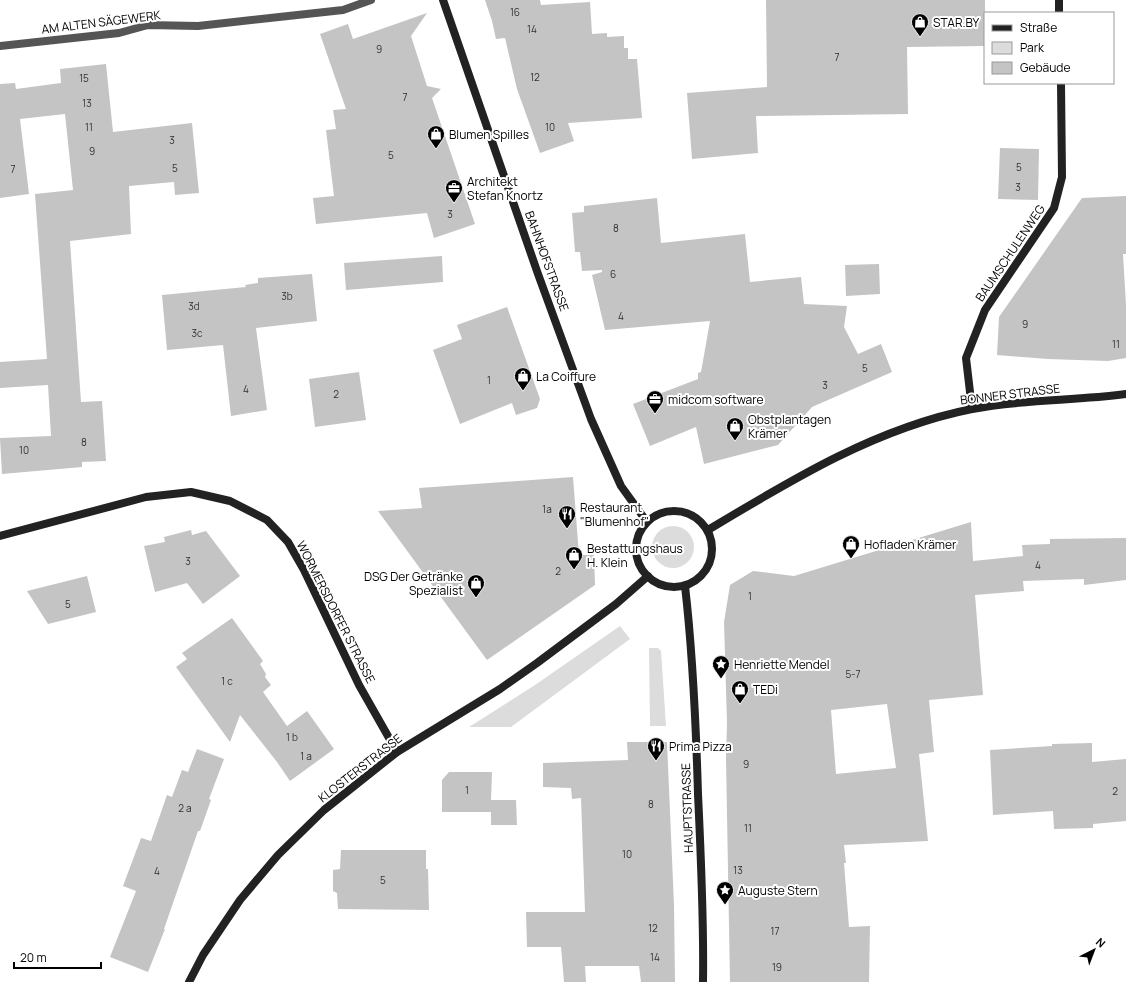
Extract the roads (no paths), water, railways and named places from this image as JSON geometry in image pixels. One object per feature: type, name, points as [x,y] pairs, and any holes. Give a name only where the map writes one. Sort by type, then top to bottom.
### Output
[{"type":"main road","name":"BAHNHOFSTRASSE","points":[[443,0],[538,274],[591,419],[621,486],[647,522]]},
{"type":"main road","points":[[1059,0],[1059,12]]},
{"type":"main road","name":"BAUMSCHULENWEG","points":[[972,409],[966,358],[986,310],[1054,208],[1062,177],[1060,84]]},
{"type":"main road","name":"BONNER STRASSE","points":[[708,530],[844,453],[914,424],[972,409],[1042,400],[1126,394]]},
{"type":"main road","name":"WORMERSDORFER STRASSE","points":[[0,536],[146,497],[191,492],[230,501],[267,520],[288,542],[300,563],[359,685],[397,752]]},
{"type":"main road","points":[[682,511],[697,518],[708,530],[712,540],[713,550],[711,559],[701,576],[685,586],[665,586],[656,582],[642,569],[636,546],[640,531],[647,522],[658,514],[682,511]]},
{"type":"main road","name":"KLOSTERSTRASSE","points":[[189,982],[203,955],[240,900],[278,855],[324,810],[397,752],[500,689],[537,663],[616,604],[648,576]]},
{"type":"main road","name":"HAUPTSTRASSE","points":[[685,586],[689,617],[696,723],[704,923],[703,982]]},
{"type":"street","name":"AM ALTEN SÄGEWERK","points":[[0,46],[119,33],[148,25],[198,26],[343,10],[371,0]]},
{"type":"place","name":"STAR.BY","points":[[920,37]]},
{"type":"place","name":"Blumen Spilles","points":[[436,149]]},
{"type":"place","name":"Architekt Stefan Knortz","points":[[454,203]]},
{"type":"place","name":"La Coiffure","points":[[523,391]]},
{"type":"place","name":"midcom software","points":[[655,414]]},
{"type":"place","name":"Obstplantagen Krämer","points":[[735,441]]},
{"type":"place","name":"Restaurant \"Blumenhof\"","points":[[567,529]]},
{"type":"place","name":"Hofladen Krämer","points":[[851,559]]},
{"type":"place","name":"Bestattungshaus H. Klein","points":[[574,570]]},
{"type":"place","name":"DSG Der Getränke Spezialist","points":[[476,598]]},
{"type":"place","name":"Henriette Mendel","points":[[721,679]]},
{"type":"place","name":"TEDi","points":[[740,704]]},
{"type":"place","name":"Prima Pizza","points":[[656,761]]},
{"type":"place","name":"Auguste Stern","points":[[725,905]]}]
